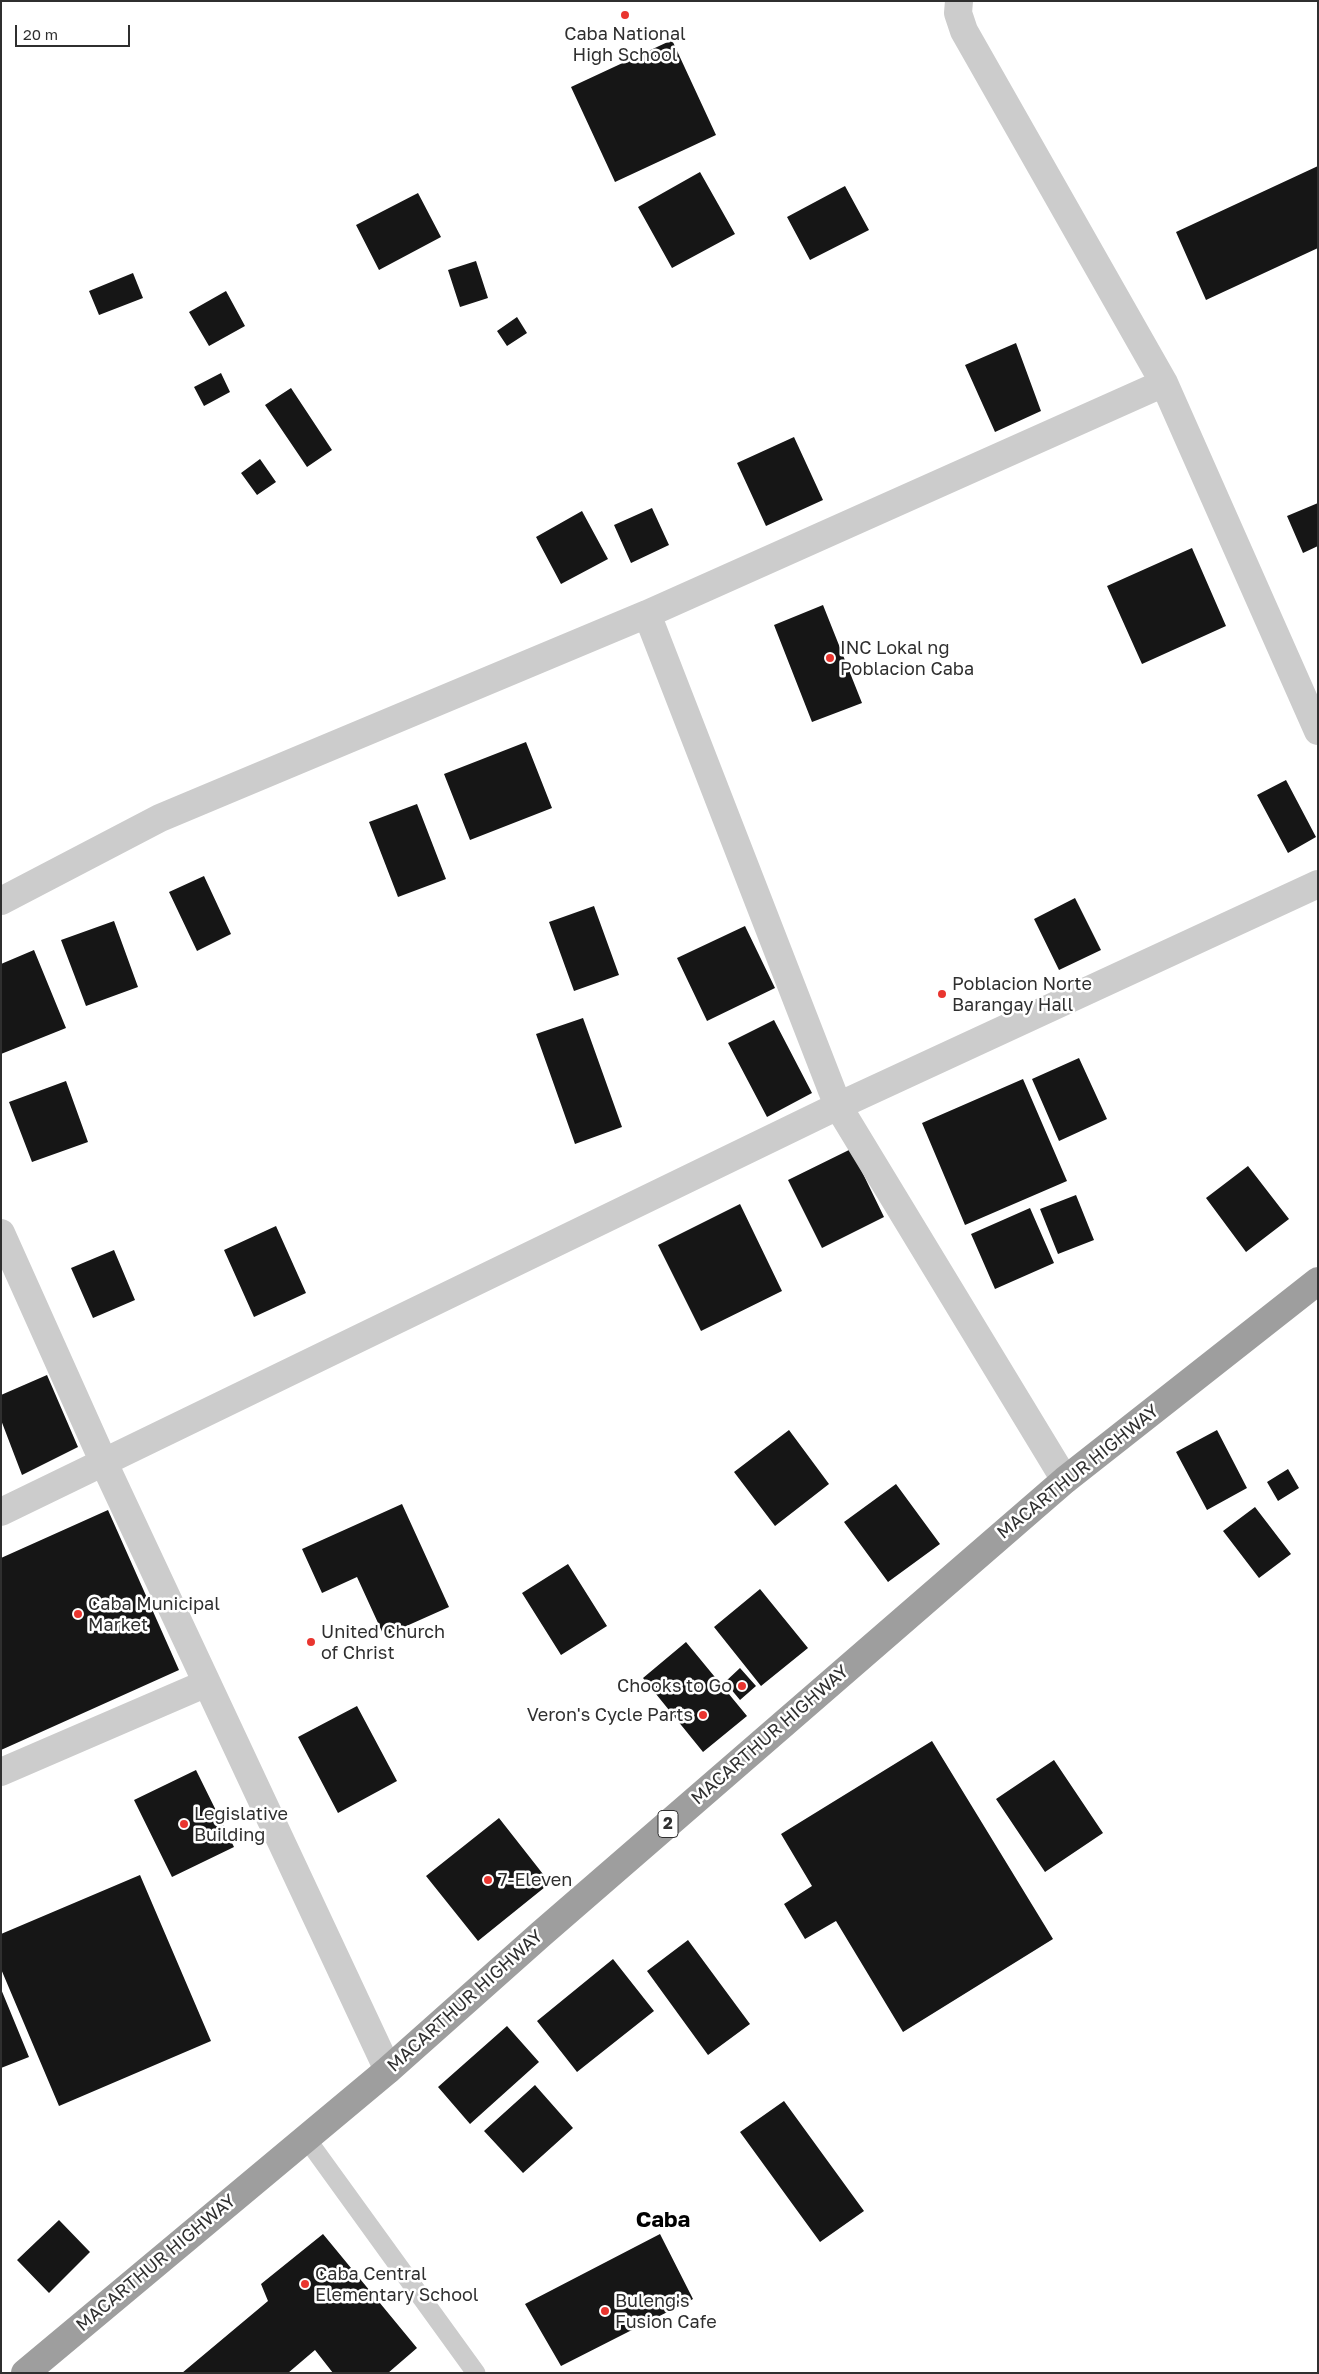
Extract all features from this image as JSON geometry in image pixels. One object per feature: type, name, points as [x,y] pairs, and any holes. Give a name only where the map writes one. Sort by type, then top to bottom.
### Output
[{"type":"highway","name":"MACARTHUR HIGHWAY","points":[[25,2373],[388,2070],[548,1928],[1065,1480],[1318,1281]]},
{"type":"street","points":[[959,1],[958,13],[964,31],[1164,382],[1318,731]]},
{"type":"street","points":[[1,901],[160,818],[646,614],[1164,382]]},
{"type":"street","points":[[646,614],[838,1106],[1065,1480]]},
{"type":"street","points":[[1,1512],[838,1106],[1318,884]]},
{"type":"street","points":[[1,1233],[104,1463],[388,2070]]},
{"type":"street","points":[[1,1772],[207,1683]]},
{"type":"lane","points":[[306,2138],[476,2373]]},
{"type":"building","points":[[672,40],[716,135],[615,182],[571,87]]},
{"type":"building","points":[[1318,166],[1318,248],[1206,300],[1176,232]]},
{"type":"building","points":[[700,172],[735,234],[672,268],[638,207]]},
{"type":"building","points":[[845,186],[869,230],[810,260],[787,217]]},
{"type":"building","points":[[418,193],[441,237],[379,270],[356,225]]},
{"type":"building","points":[[476,261],[488,298],[460,307],[448,270]]},
{"type":"building","points":[[133,273],[143,298],[99,315],[89,291]]},
{"type":"building","points":[[226,291],[245,326],[209,346],[189,312]]},
{"type":"building","points":[[517,317],[527,333],[507,346],[497,331]]},
{"type":"building","points":[[1016,343],[1041,411],[995,432],[965,365]]},
{"type":"building","points":[[221,373],[230,392],[204,406],[194,387]]},
{"type":"building","points":[[291,388],[332,450],[307,467],[265,405]]},
{"type":"building","points":[[794,437],[823,500],[766,526],[737,463]]},
{"type":"building","points":[[260,459],[276,482],[257,495],[241,473]]},
{"type":"building","points":[[1318,503],[1318,546],[1303,553],[1287,516]]},
{"type":"building","points":[[652,508],[669,545],[631,563],[614,525]]},
{"type":"building","points":[[582,511],[608,559],[561,584],[536,537]]},
{"type":"building","points":[[1192,548],[1226,626],[1142,664],[1107,586]]},
{"type":"building","points":[[823,605],[862,703],[812,722],[774,625]]},
{"type":"building","points":[[526,742],[552,808],[470,840],[444,774]]},
{"type":"building","points":[[1286,780],[1316,837],[1288,853],[1257,795]]},
{"type":"building","points":[[417,804],[446,879],[398,897],[369,822]]},
{"type":"building","points":[[204,876],[231,934],[197,951],[169,892]]},
{"type":"building","points":[[1075,898],[1101,950],[1059,970],[1034,919]]},
{"type":"building","points":[[594,906],[619,975],[574,991],[549,922]]},
{"type":"building","points":[[114,921],[138,987],[86,1006],[61,940]]},
{"type":"building","points":[[745,926],[775,988],[707,1021],[677,958]]},
{"type":"building","points":[[34,950],[66,1028],[1,1054],[1,964]]},
{"type":"building","points":[[583,1018],[622,1127],[575,1144],[536,1034]]},
{"type":"building","points":[[774,1020],[812,1093],[767,1117],[728,1043]]},
{"type":"building","points":[[1079,1058],[1107,1119],[1059,1141],[1032,1079]]},
{"type":"building","points":[[1023,1079],[1067,1181],[965,1225],[922,1123]]},
{"type":"building","points":[[66,1081],[88,1142],[32,1162],[9,1102]]},
{"type":"building","points":[[851,1149],[884,1217],[822,1248],[788,1180]]},
{"type":"building","points":[[1248,1166],[1289,1219],[1246,1252],[1206,1198]]},
{"type":"building","points":[[1076,1195],[1094,1240],[1058,1254],[1040,1209]]},
{"type":"building","points":[[740,1204],[782,1291],[701,1331],[658,1245]]},
{"type":"building","points":[[1030,1208],[1054,1263],[995,1289],[971,1234]]},
{"type":"building","points":[[276,1226],[306,1293],[254,1317],[224,1250]]},
{"type":"building","points":[[114,1250],[135,1300],[93,1318],[71,1268]]},
{"type":"building","points":[[47,1375],[78,1447],[22,1475],[1,1420],[1,1395]]},
{"type":"building","points":[[789,1430],[829,1484],[775,1526],[734,1472]]},
{"type":"building","points":[[1217,1430],[1247,1488],[1207,1510],[1176,1452]]},
{"type":"building","points":[[1288,1469],[1299,1488],[1278,1501],[1267,1482]]},
{"type":"building","points":[[896,1484],[940,1544],[888,1582],[844,1522]]},
{"type":"building","points":[[402,1504],[449,1607],[384,1636],[357,1577],[322,1593],[302,1549]]},
{"type":"building","points":[[1255,1507],[1291,1554],[1259,1578],[1223,1531]]},
{"type":"building","name":"Caba Municipal Market","points":[[108,1510],[179,1670],[1,1750],[1,1558]]},
{"type":"building","points":[[568,1564],[607,1626],[561,1655],[522,1593]]},
{"type":"building","points":[[760,1589],[808,1648],[761,1686],[714,1627]]},
{"type":"building","points":[[686,1642],[747,1716],[703,1752],[643,1678]]},
{"type":"building","points":[[740,1668],[756,1686],[740,1700],[725,1682]]},
{"type":"building","points":[[357,1706],[397,1781],[338,1813],[298,1737]]},
{"type":"building","points":[[932,1741],[1053,1939],[903,2032],[836,1921],[805,1939],[784,1904],[812,1886],[781,1834]]},
{"type":"building","points":[[1054,1760],[1103,1833],[1045,1872],[996,1799]]},
{"type":"building","name":"Legislative Building","points":[[196,1770],[234,1847],[172,1877],[134,1800]]},
{"type":"building","name":"7-Eleven","points":[[499,1818],[550,1883],[478,1941],[426,1876]]},
{"type":"building","points":[[140,1875],[211,2041],[59,2106],[1,1969],[1,1934]]},
{"type":"building","points":[[688,1940],[750,2024],[708,2055],[647,1971]]},
{"type":"building","points":[[613,1959],[654,2011],[577,2072],[537,2021]]},
{"type":"building","points":[[1,1989],[29,2057],[1,2068]]},
{"type":"building","points":[[507,2026],[539,2062],[470,2124],[438,2087]]},
{"type":"building","points":[[535,2085],[573,2128],[523,2173],[484,2131]]},
{"type":"building","points":[[784,2101],[864,2211],[820,2242],[740,2132]]},
{"type":"building","points":[[59,2220],[90,2252],[49,2293],[17,2260]]},
{"type":"building","points":[[323,2234],[417,2348],[388,2373],[333,2373],[315,2350],[288,2373],[182,2373],[268,2301],[261,2284]]},
{"type":"building","points":[[660,2234],[693,2299],[561,2366],[525,2304]]},
{"type":"place","name":"Caba National High School","points":[[625,15]]},
{"type":"place","name":"INC Lokal ng Poblacion Caba","points":[[830,658]]},
{"type":"place","name":"Poblacion Norte Barangay Hall","points":[[942,994]]},
{"type":"place","name":"Caba Municipal Market","points":[[78,1614]]},
{"type":"place","name":"United Church of Christ","points":[[311,1642]]},
{"type":"place","name":"Chooks to Go","points":[[742,1686]]},
{"type":"place","name":"Veron's Cycle Parts","points":[[703,1715]]},
{"type":"place","name":"Legislative Building","points":[[184,1824]]},
{"type":"place","name":"7-Eleven","points":[[488,1880]]},
{"type":"place","name":"Caba Central Elementary School","points":[[305,2284]]},
{"type":"place","name":"Buleng's Fusion Cafe","points":[[605,2311]]},
{"type":"district","name":"Caba","points":[[663,2220]]}]
